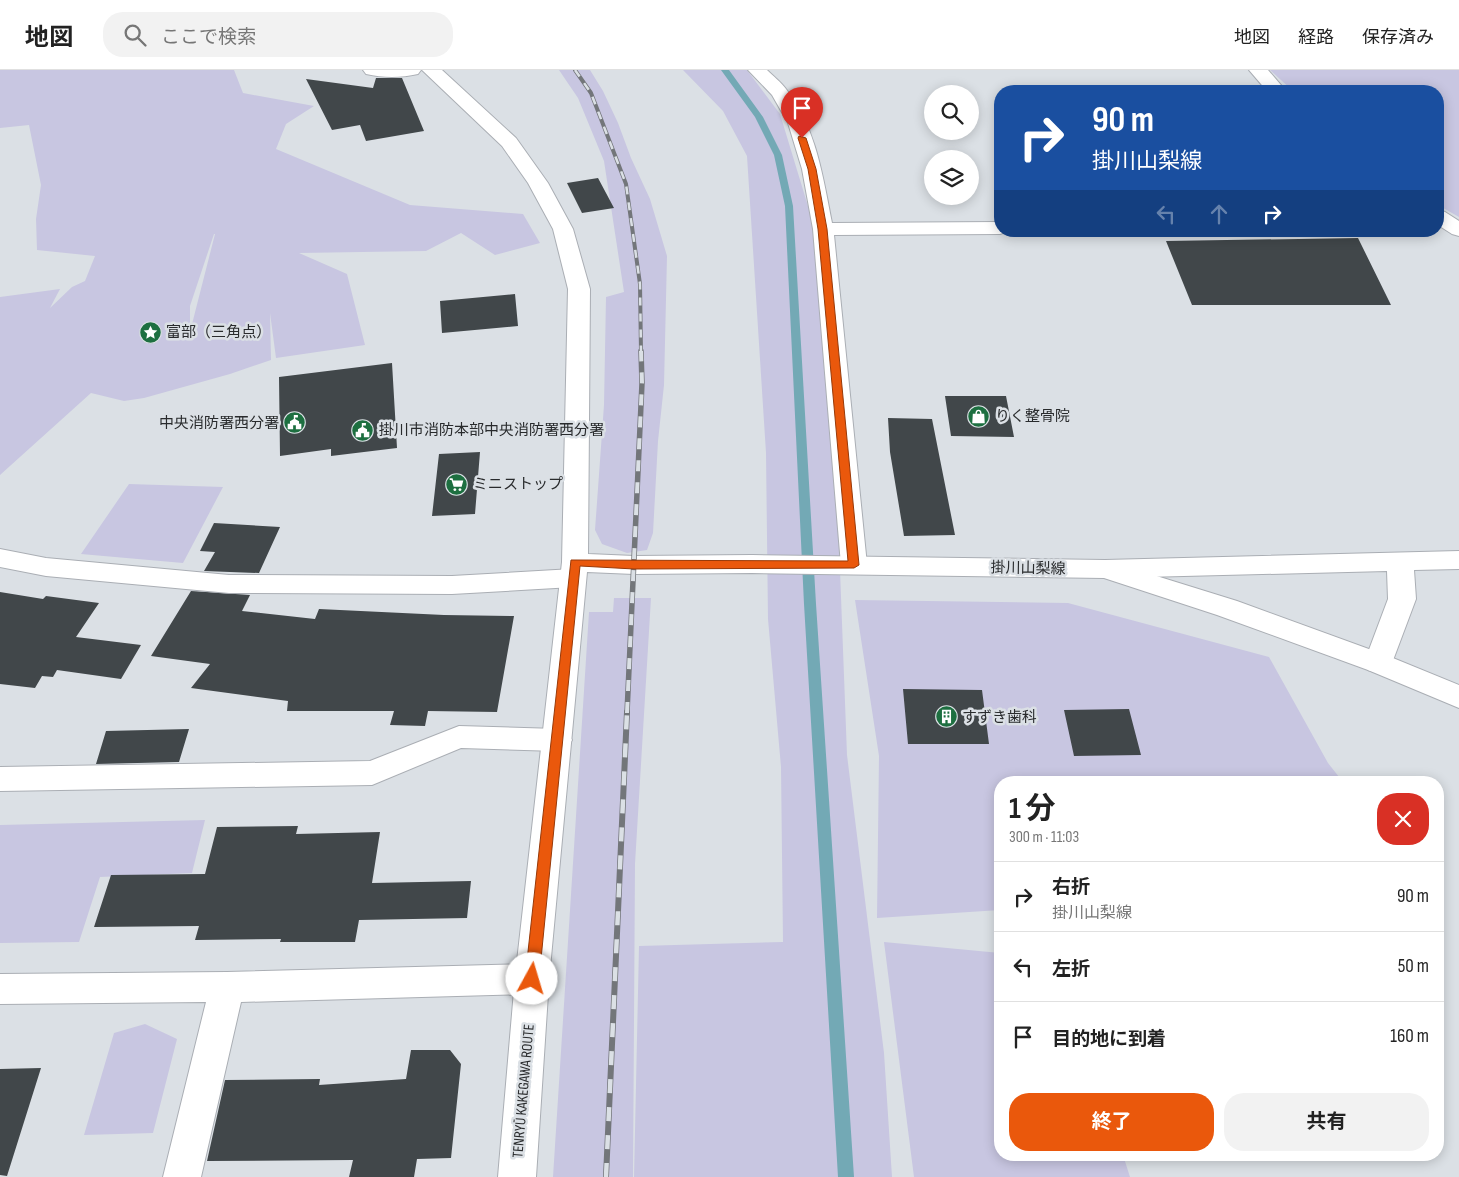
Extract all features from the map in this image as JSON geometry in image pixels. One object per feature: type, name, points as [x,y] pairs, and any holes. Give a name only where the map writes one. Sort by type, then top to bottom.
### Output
[{"type":"street","points":[[372,70],[383,72],[412,70]]},
{"type":"street","name":"TENRYŪ KAKEGAWA ROUTE","points":[[431,70],[509,142],[538,183],[563,229],[579,289],[574,570],[532,979],[517,1177]]},
{"type":"street","points":[[757,70],[779,92],[797,123],[812,169],[823,229],[849,565]]},
{"type":"street","points":[[1258,70],[1272,85]]},
{"type":"street","points":[[823,229],[994,228]]},
{"type":"street","name":"掛川山梨線","points":[[0,558],[46,567],[229,584],[452,585],[574,570],[634,565],[759,564],[1105,570],[1227,608],[1378,663],[1459,697]]},
{"type":"street","points":[[1105,570],[1459,560]]},
{"type":"street","points":[[1378,663],[1402,599],[1400,562]]},
{"type":"street","points":[[0,779],[372,773],[459,737],[557,740]]},
{"type":"street","points":[[0,990],[227,987],[532,979]]},
{"type":"street","points":[[182,1177],[227,987]]},
{"type":"shaded area","points":[[0,70],[234,70],[243,93],[314,106],[286,124],[276,149],[410,205],[523,214],[540,243],[495,255],[461,233],[426,251],[299,253],[347,274],[365,345],[276,358],[270,313],[271,360],[230,374],[144,398],[124,401],[91,393],[0,475],[0,297],[60,289],[50,308],[72,287],[85,281],[95,256],[37,250],[36,219],[41,185],[29,125],[0,128]],"holes":[[[215,234],[190,332],[190,306]]]},
{"type":"shaded area","points":[[559,70],[590,70],[603,91],[650,199],[667,256],[664,385],[658,441],[653,533],[647,550],[627,553],[602,544],[595,530],[604,405],[606,297],[624,292],[604,161],[578,98]]},
{"type":"shaded area","points":[[683,70],[747,70],[780,114],[814,226],[839,544],[847,755],[884,1053],[892,1177],[634,1177],[639,946],[783,942],[781,767],[768,619],[766,453],[747,156],[723,111]]},
{"type":"shaded area","points":[[1270,70],[1459,70],[1459,217],[1444,208],[1444,85],[1286,85]]},
{"type":"shaded area","points":[[129,484],[223,487],[183,563],[81,554]]},
{"type":"shaded area","points":[[614,598],[651,598],[635,864],[633,1177],[553,1177],[589,612],[613,612]]},
{"type":"shaded area","points":[[855,600],[1068,603],[1269,657],[1328,763],[1338,776],[994,776],[994,910],[877,918],[879,756]]},
{"type":"shaded area","points":[[205,820],[192,873],[100,877],[79,942],[0,943],[0,825]]},
{"type":"shaded area","points":[[884,942],[994,952],[994,1161],[1125,1161],[1130,1177],[914,1177]]},
{"type":"shaded area","points":[[145,1024],[177,1039],[153,1133],[84,1135],[114,1033]]},
{"type":"building","points":[[376,78],[402,78],[424,131],[366,141],[360,125],[332,130],[306,79],[373,88]]},
{"type":"building","points":[[598,178],[614,208],[582,213],[567,183]]},
{"type":"building","points":[[1358,238],[1391,305],[1192,305],[1166,241]]},
{"type":"building","points":[[515,294],[518,326],[442,333],[440,301]]},
{"type":"building","points":[[392,363],[397,448],[331,456],[331,449],[280,456],[279,377]]},
{"type":"building","name":"りく整骨院","points":[[945,396],[1006,396],[1014,437],[951,436]]},
{"type":"building","points":[[888,418],[932,419],[955,535],[904,536],[890,452]]},
{"type":"building","name":"ミニストップ","points":[[480,452],[475,514],[432,516],[439,454]]},
{"type":"building","points":[[214,523],[280,527],[259,573],[204,571],[215,552],[200,551]]},
{"type":"building","points":[[191,591],[250,595],[242,611],[315,619],[319,609],[444,615],[514,616],[497,712],[428,711],[425,726],[390,725],[394,711],[287,711],[288,701],[191,688],[210,664],[151,656]]},
{"type":"building","points":[[0,592],[43,599],[46,596],[99,603],[76,637],[141,645],[121,679],[57,670],[53,677],[42,676],[35,688],[0,684]]},
{"type":"building","name":"すずき歯科","points":[[903,689],[982,690],[989,744],[908,744]]},
{"type":"building","points":[[1129,709],[1141,755],[1074,756],[1064,710]]},
{"type":"building","points":[[189,729],[179,762],[96,764],[106,731]]},
{"type":"building","points":[[298,826],[296,834],[380,832],[372,883],[471,881],[467,918],[359,920],[355,942],[280,942],[281,939],[195,940],[199,926],[94,927],[111,875],[205,874],[217,827]]},
{"type":"building","points":[[411,1050],[450,1050],[461,1064],[451,1158],[417,1159],[414,1177],[349,1177],[353,1160],[207,1161],[225,1080],[320,1079],[319,1085],[406,1079]]},
{"type":"building","points":[[41,1068],[7,1176],[0,1175],[0,1069]]},
{"type":"waterway","points":[[725,70],[759,117],[778,155],[789,206],[810,604],[846,1177]]},
{"type":"railway","points":[[575,70],[591,93],[626,184],[640,284],[641,352]]},
{"type":"railway","points":[[627,713],[642,383],[641,351]]},
{"type":"railway","points":[[606,1177],[627,712]]},
{"type":"place","name":"富部（三角点）","points":[[150,332]]},
{"type":"place","name":"りく整骨院","points":[[979,416]]},
{"type":"place","name":"中央消防署西分署","points":[[295,423]]},
{"type":"place","name":"掛川市消防本部中央消防署西分署","points":[[363,430]]},
{"type":"place","name":"ミニストップ","points":[[457,484]]},
{"type":"place","name":"すずき歯科","points":[[946,717]]},
{"type":"route","points":[[532,979],[575,562],[634,565],[854,565],[823,229],[812,169],[802,138]]}]
